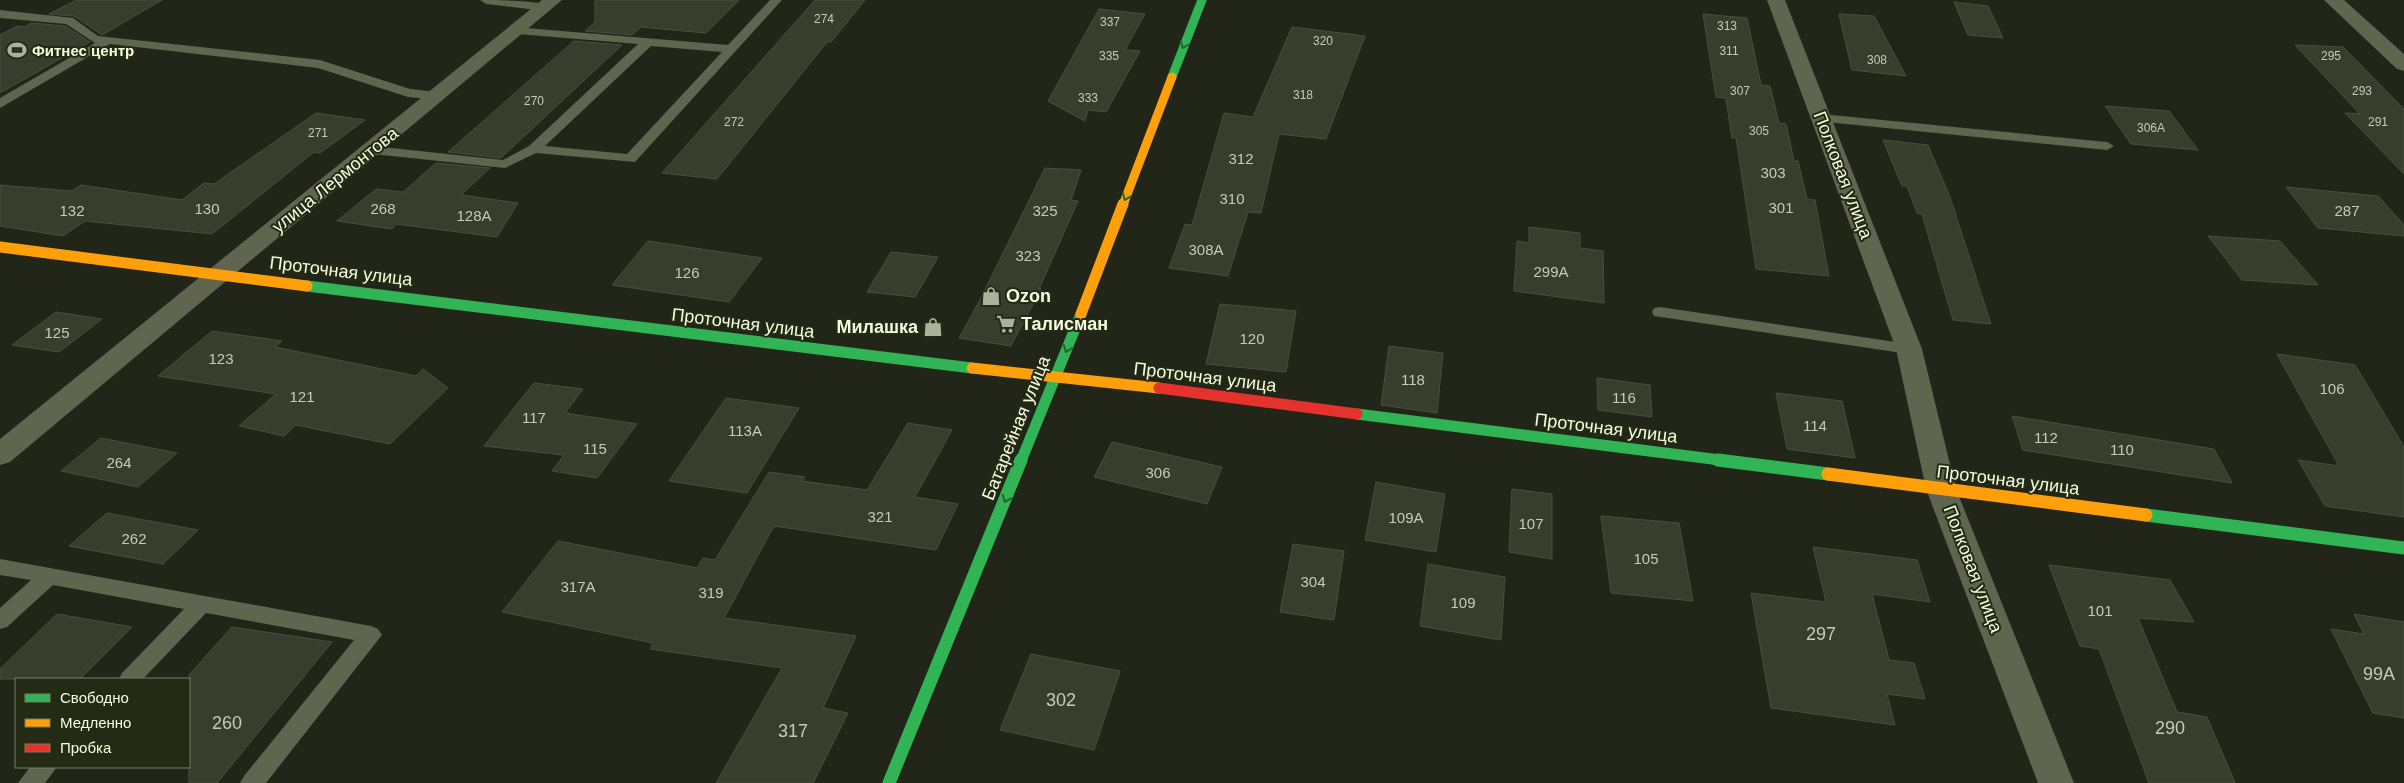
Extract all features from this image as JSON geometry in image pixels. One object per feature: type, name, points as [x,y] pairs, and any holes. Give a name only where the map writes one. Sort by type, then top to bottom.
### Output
[{"type":"street","name":"Батарейная улица","points":[[889,783],[1057,376],[1202,0]]},
{"type":"street","name":"Полковая улица","points":[[1776,0],[1909,349],[1941,489],[2056,783]]},
{"type":"street","points":[[2333,0],[2404,64]]},
{"type":"street","name":"улица Лермонтова","points":[[0,455],[220,273],[373,150],[549,3]]},
{"type":"street","name":"Проточная улица","points":[[0,247],[220,273],[909,362],[1057,376],[2404,548]]},
{"type":"lane","points":[[486,0],[549,3]]},
{"type":"lane","points":[[534,149],[630,159],[776,0]]},
{"type":"lane","points":[[0,14],[69,21],[95,39],[320,64],[408,94],[438,96]]},
{"type":"lane","points":[[518,30],[732,49]]},
{"type":"lane","points":[[0,104],[109,40]]},
{"type":"lane","points":[[373,150],[504,164],[534,149],[649,42]]},
{"type":"lane","points":[[1821,118],[2107,146]]},
{"type":"lane","points":[[1660,312],[1909,349]]},
{"type":"lane","points":[[0,567],[371,634],[252,783]]},
{"type":"lane","points":[[0,621],[49,576]]},
{"type":"lane","points":[[131,678],[202,604]]},
{"type":"lane","points":[[30,783],[44,768]]},
{"type":"building","points":[[76,0],[162,0],[102,35],[74,16],[49,14]]},
{"type":"building","points":[[595,0],[739,0],[706,33],[641,27],[632,35],[585,31],[595,22]]},
{"type":"building","points":[[815,0],[865,0],[831,42],[827,42],[717,179],[662,173]]},
{"type":"building","points":[[1954,2],[1988,6],[2003,38],[1968,35]]},
{"type":"building","points":[[1099,9],[1145,14],[1125,50],[1140,51],[1106,112],[1088,110],[1085,121],[1048,101]]},
{"type":"building","points":[[1703,14],[1747,18],[1761,85],[1770,86],[1779,123],[1786,124],[1794,161],[1798,161],[1807,199],[1815,200],[1829,276],[1756,269],[1736,138],[1732,138],[1726,98],[1716,97]]},
{"type":"building","points":[[1839,14],[1874,16],[1906,76],[1852,70]]},
{"type":"building","points":[[32,23],[65,26],[90,42],[0,93],[0,35],[17,26],[24,27]]},
{"type":"building","points":[[1292,27],[1365,36],[1326,139],[1279,134],[1261,213],[1248,212],[1228,276],[1169,268],[1185,224],[1192,225],[1224,113],[1253,117]]},
{"type":"building","points":[[574,41],[622,45],[501,158],[448,152]]},
{"type":"building","points":[[2295,45],[2343,47],[2404,109],[2404,174],[2345,113],[2360,114]]},
{"type":"building","points":[[2105,106],[2169,111],[2198,150],[2131,144]]},
{"type":"building","points":[[316,113],[365,120],[320,153],[314,152],[212,234],[85,221],[63,236],[0,226],[0,185],[72,191],[81,185],[182,200],[204,183],[214,184]]},
{"type":"building","points":[[1883,140],[1928,145],[1950,197],[1991,324],[1953,320],[1922,214],[1917,213],[1907,186],[1902,186]]},
{"type":"building","points":[[436,163],[490,168],[461,195],[518,203],[497,237],[396,224],[392,229],[337,221],[376,189],[403,192]]},
{"type":"building","points":[[1045,168],[1081,170],[1071,200],[1078,201],[1039,289],[1041,289],[1011,346],[959,338],[980,300]]},
{"type":"building","points":[[2286,187],[2378,196],[2404,225],[2404,236],[2318,228]]},
{"type":"building","points":[[1529,227],[1580,233],[1580,248],[1603,251],[1604,303],[1514,291],[1517,241],[1529,243]]},
{"type":"building","points":[[2208,236],[2280,241],[2318,285],[2242,280]]},
{"type":"building","points":[[648,241],[762,258],[729,302],[612,285]]},
{"type":"building","points":[[891,252],[938,257],[915,297],[867,292]]},
{"type":"building","points":[[1220,304],[1296,311],[1286,372],[1206,364]]},
{"type":"building","points":[[56,312],[102,319],[59,352],[12,345]]},
{"type":"building","points":[[212,331],[282,341],[275,347],[416,376],[423,369],[448,388],[390,444],[296,425],[284,436],[239,426],[276,394],[158,376]]},
{"type":"building","points":[[1389,346],[1443,353],[1437,413],[1381,405]]},
{"type":"building","points":[[2277,354],[2355,365],[2404,447],[2404,517],[2325,506],[2298,460],[2339,466]]},
{"type":"building","points":[[1597,378],[1650,385],[1652,417],[1598,410]]},
{"type":"building","points":[[534,383],[583,389],[565,413],[637,424],[597,478],[552,471],[564,455],[484,446]]},
{"type":"building","points":[[1776,393],[1842,401],[1855,458],[1787,449]]},
{"type":"building","points":[[726,398],[799,408],[747,493],[669,481]]},
{"type":"building","points":[[2012,416],[2214,449],[2232,483],[2023,450]]},
{"type":"building","points":[[908,423],[952,430],[915,497],[958,504],[936,550],[774,526],[724,618],[856,636],[823,708],[848,713],[813,783],[716,783],[782,668],[650,649],[653,643],[502,612],[558,541],[697,568],[703,558],[715,560],[769,472],[805,477],[802,481],[867,490]]},
{"type":"building","points":[[101,438],[177,453],[138,487],[61,471]]},
{"type":"building","points":[[1112,442],[1222,467],[1207,504],[1094,477]]},
{"type":"building","points":[[1376,482],[1445,494],[1436,552],[1365,540]]},
{"type":"building","points":[[1512,489],[1552,494],[1552,559],[1509,552]]},
{"type":"building","points":[[107,513],[198,530],[163,564],[69,546]]},
{"type":"building","points":[[1601,516],[1679,523],[1693,601],[1611,593]]},
{"type":"building","points":[[1293,544],[1344,551],[1334,620],[1280,612]]},
{"type":"building","points":[[1813,547],[1917,560],[1930,602],[1872,594],[1889,660],[1914,663],[1925,699],[1887,694],[1895,725],[1771,708],[1751,593],[1826,602]]},
{"type":"building","points":[[1428,564],[1505,577],[1501,640],[1420,626]]},
{"type":"building","points":[[2049,565],[2170,580],[2194,622],[2138,618],[2177,712],[2207,717],[2235,783],[2149,783],[2099,649],[2080,646]]},
{"type":"building","points":[[57,614],[132,627],[81,678],[0,679],[0,669]]},
{"type":"building","points":[[2354,614],[2404,622],[2404,718],[2373,713],[2331,629],[2364,634]]},
{"type":"building","points":[[232,627],[332,642],[217,783],[189,783],[189,675]]},
{"type":"building","points":[[1031,654],[1120,671],[1094,750],[1000,730]]},
{"type":"traffic: fast","points":[[1172,77],[1202,0]]},
{"type":"traffic: fast","points":[[307,286],[972,368]]},
{"type":"traffic: fast","points":[[889,783],[1081,314]]},
{"type":"traffic: fast","points":[[1357,414],[1828,474]]},
{"type":"traffic: fast","points":[[2146,515],[2404,548]]},
{"type":"traffic: slow","points":[[1081,314],[1172,77]]},
{"type":"traffic: slow","points":[[0,247],[307,286]]},
{"type":"traffic: slow","points":[[972,368],[1159,388]]},
{"type":"traffic: slow","points":[[1828,474],[2146,515]]},
{"type":"traffic: jam","points":[[1159,388],[1357,414]]},
{"type":"place","name":"Фитнес центр","points":[[17,50]]},
{"type":"place","name":"Ozon","points":[[991,296]]},
{"type":"place","name":"Талисман","points":[[1006,324]]},
{"type":"place","name":"Милашка","points":[[933,327]]}]
